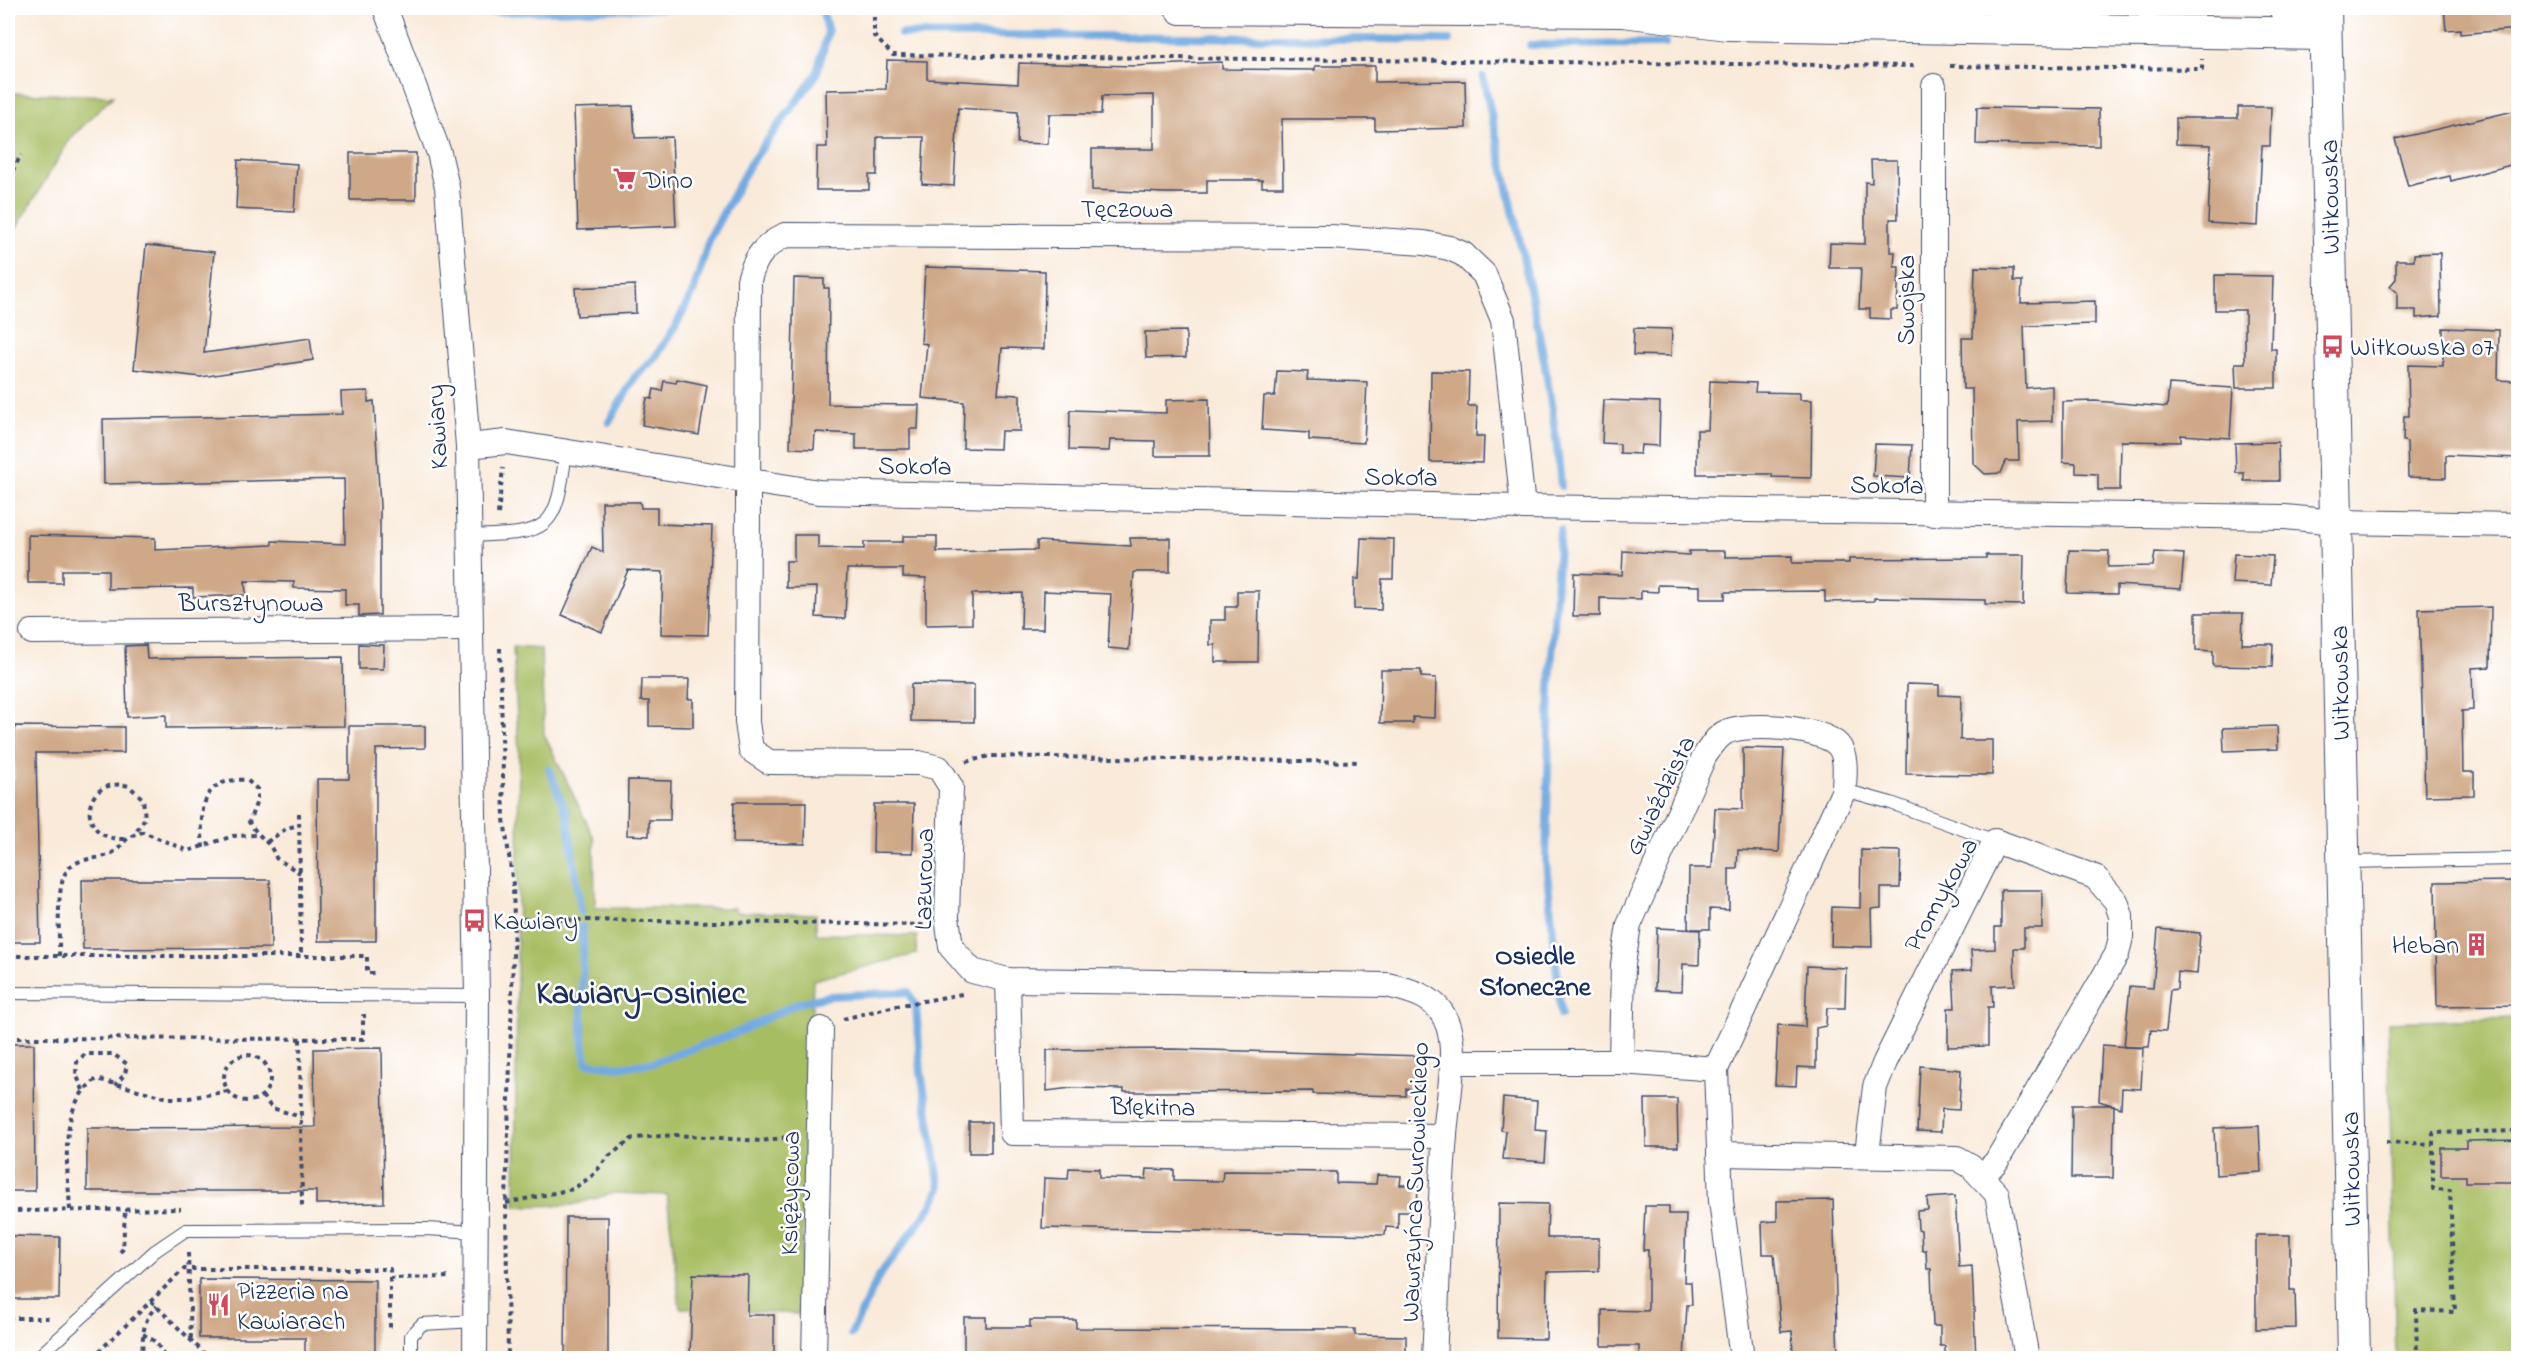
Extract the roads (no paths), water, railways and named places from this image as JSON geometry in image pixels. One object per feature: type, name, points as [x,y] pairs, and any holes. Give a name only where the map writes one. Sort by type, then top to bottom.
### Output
[{"type":"street","name":"Kawiary","points":[[385,8],[439,153],[447,187],[468,446],[477,996],[475,1359]]},
{"type":"street","points":[[1181,8],[1623,11],[1653,8]]},
{"type":"street","points":[[2284,8],[2325,17]]},
{"type":"street","points":[[1623,11],[1728,24],[2203,31],[2325,17]]},
{"type":"street","name":"Witkowska","points":[[2325,17],[2354,1359]]},
{"type":"street","name":"Swojska","points":[[1934,73],[1934,514]]},
{"type":"street","name":"Tęczowa","points":[[749,482],[749,280],[753,263],[764,248],[785,235],[1331,237],[1424,243],[1449,248],[1463,254],[1484,274],[1503,320],[1523,507]]},
{"type":"street","name":"Sokoła","points":[[468,446],[506,442],[819,492],[1523,507],[2300,518],[2336,522],[2518,525]]},
{"type":"street","name":"Lazurowa","points":[[749,482],[747,722],[751,750],[769,762],[919,763],[939,768],[951,787],[949,926],[951,946],[972,971],[1008,980],[1387,985],[1425,996],[1440,1009]]},
{"type":"street","name":"Bursztynowa","points":[[32,632],[470,628]]},
{"type":"street","name":"Gwiaździsta","points":[[1621,1062],[1623,964],[1629,925],[1696,773],[1714,743],[1724,733],[1743,728],[1807,729],[1822,734],[1839,746],[1845,764],[1844,790],[1716,1068],[1722,1201],[1742,1359]]},
{"type":"street","name":"Promykowa","points":[[1867,1154],[1875,1087],[1881,1070],[1995,842],[2095,877],[2115,901],[2121,916],[2121,937],[2117,954],[1996,1162],[1982,1176]]},
{"type":"street","name":"Błękitna","points":[[1008,980],[1012,1133],[1445,1136]]},
{"type":"street","name":"Wawrzyńca Surowieckiego","points":[[1434,1359],[1451,1062],[1448,1026],[1440,1009]]},
{"type":"street","name":"Księżycowa","points":[[814,1359],[821,1029]]},
{"type":"street","points":[[1451,1062],[1621,1062],[1716,1068]]},
{"type":"street","points":[[1719,1154],[1867,1154],[1957,1158],[1971,1166],[1997,1194],[2027,1359]]},
{"type":"lane","points":[[468,536],[520,534],[536,530],[551,517],[560,496],[566,450]]},
{"type":"lane","points":[[1844,790],[1892,803],[1995,842]]},
{"type":"lane","points":[[2343,862],[2518,859]]},
{"type":"lane","points":[[8,993],[477,996]]},
{"type":"lane","points":[[38,1359],[154,1251],[186,1230],[426,1229],[477,1232]]},
{"type":"lane","points":[[411,1359],[411,1336],[422,1324],[476,1321]]},
{"type":"waterway","points":[[456,13],[667,8]]},
{"type":"waterway","points":[[609,422],[635,377],[654,359],[675,327],[693,292],[710,237],[750,164],[816,75],[828,32],[822,8]]},
{"type":"waterway","points":[[901,34],[1449,40]]},
{"type":"waterway","points":[[1530,45],[1665,44]]},
{"type":"waterway","points":[[1483,77],[1539,331],[1561,486]]},
{"type":"waterway","points":[[1560,530],[1550,687],[1546,862],[1561,1015]]},
{"type":"waterway","points":[[549,769],[567,815],[581,912]]},
{"type":"waterway","points":[[582,927],[582,1031],[587,1063],[618,1067],[652,1063],[736,1033],[798,1003],[829,996],[908,992],[916,1006],[921,1072],[940,1188],[931,1207],[879,1276],[851,1334]]},
{"type":"place","name":"Dino","points":[[625,179]]},
{"type":"place","name":"Witkowska 07","points":[[2332,346]]},
{"type":"place","name":"Kawiary","points":[[475,920]]},
{"type":"place","name":"Heban","points":[[2477,944]]},
{"type":"place","name":"Pizzeria na Kawiarach","points":[[219,1305]]},
{"type":"district","name":"Osiedle Słoneczne","points":[[1535,970]]},
{"type":"district","name":"Kawiary-Osiniec","points":[[641,992]]}]
